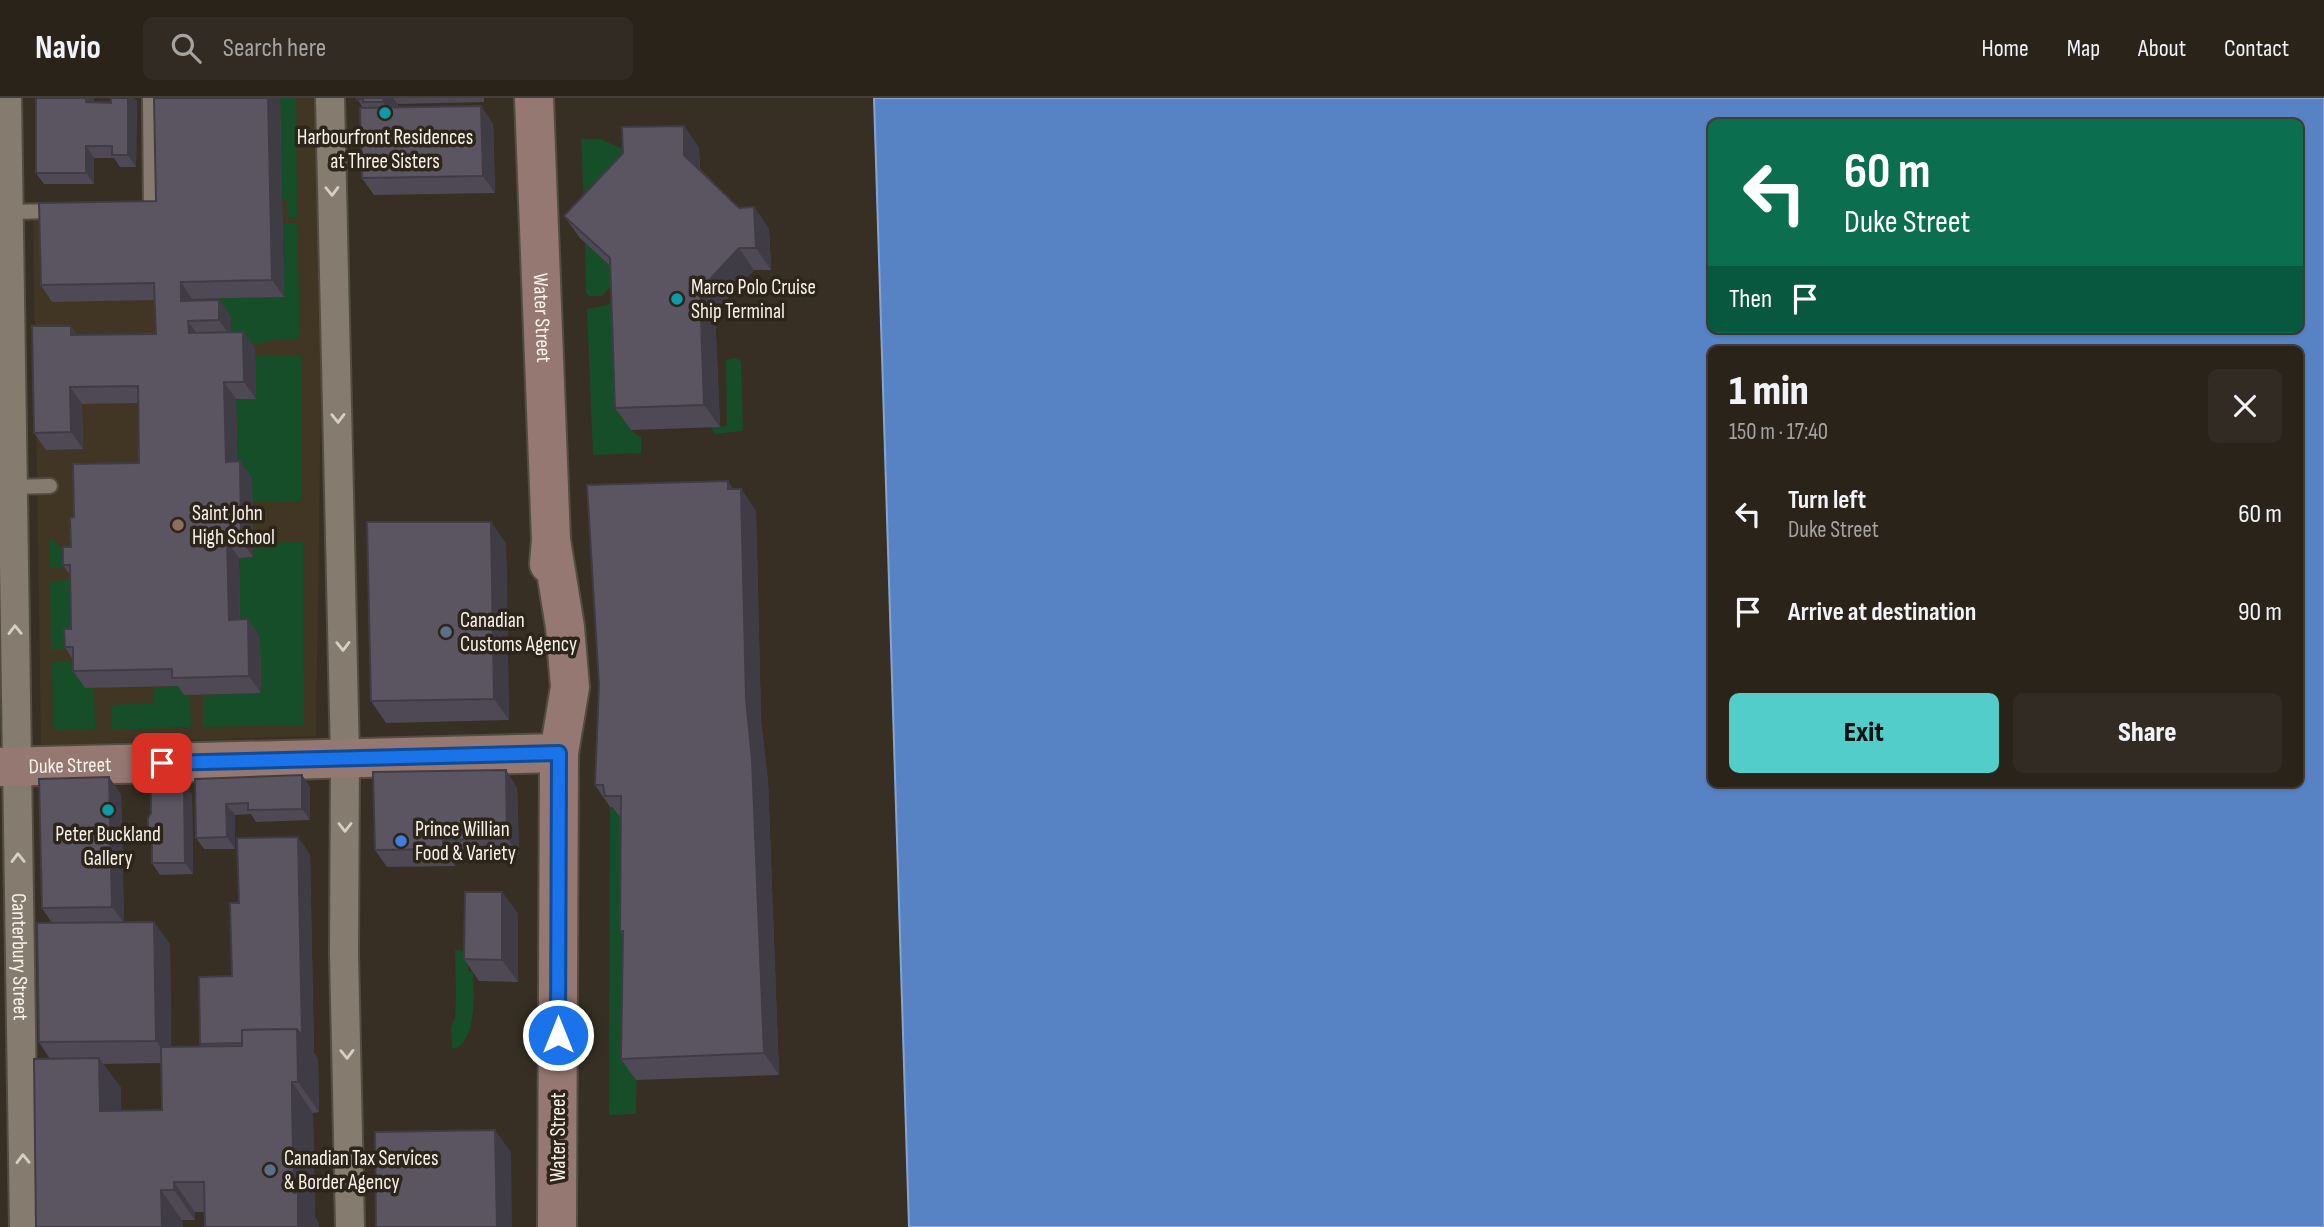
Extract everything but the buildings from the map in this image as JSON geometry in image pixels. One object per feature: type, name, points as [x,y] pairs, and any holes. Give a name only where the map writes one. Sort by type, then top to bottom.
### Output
[{"type":"main road","name":"Water Street","points":[[534,98],[551,540],[565,627],[570,687],[559,753],[557,1227]]},
{"type":"main road","name":"Duke Street","points":[[8,767],[559,753]]},
{"type":"street","name":"Canterbury Street","points":[[6,98],[12,487],[8,767],[24,1227]]},
{"type":"street","points":[[330,98],[345,758],[344,954],[350,1227]]},
{"type":"lane","points":[[125,211],[151,211],[150,98]]},
{"type":"lane","points":[[8,212],[73,211]]},
{"type":"lane","points":[[12,487],[50,486]]},
{"type":"shaded area","name":"Saint John High School","points":[[143,98],[316,98],[321,389],[316,736],[41,745],[33,213],[144,211]]},
{"type":"green space","points":[[280,98],[296,98],[297,217],[287,218],[287,200],[282,200]]},
{"type":"green space","points":[[581,139],[600,139],[630,152],[585,232]]},
{"type":"green space","points":[[282,223],[297,223],[300,336],[297,339],[278,339],[258,344],[231,344],[230,317],[193,318],[192,299],[284,297]]},
{"type":"green space","points":[[585,243],[617,273],[617,279],[602,296],[589,296],[586,293]]},
{"type":"green space","points":[[625,286],[623,419],[635,434],[641,437],[641,453],[593,455],[587,309],[608,305]]},
{"type":"green space","points":[[255,355],[301,356],[302,495],[298,502],[252,501],[238,479],[236,399],[256,399]]},
{"type":"green space","points":[[734,358],[741,363],[743,428],[741,431],[714,434],[711,427],[727,426],[726,360]]},
{"type":"green space","points":[[50,538],[64,550],[73,545],[75,568],[50,568]]},
{"type":"green space","points":[[303,542],[304,725],[203,727],[203,695],[261,693],[240,637],[239,558],[253,557],[253,543]]},
{"type":"green space","points":[[75,580],[76,650],[51,650],[50,581]]},
{"type":"green space","points":[[52,662],[76,662],[85,687],[94,688],[95,729],[53,730]]},
{"type":"green space","points":[[184,686],[190,695],[191,727],[112,730],[111,705],[154,703],[154,687]]},
{"type":"green space","points":[[610,807],[618,807],[636,818],[636,1114],[609,1115]]},
{"type":"green space","points":[[455,950],[468,951],[468,971],[473,972],[473,1004],[466,1038],[452,1049],[451,1027],[455,1019],[456,995]]},
{"type":"water","points":[[874,98],[2324,98],[2324,1227],[909,1227]]},
{"type":"place","name":"Harbourfront Residences at Three Sisters","points":[[385,113]]},
{"type":"place","name":"Marco Polo Cruise Ship Terminal","points":[[677,299]]},
{"type":"place","name":"Saint John High School","points":[[178,525]]},
{"type":"place","name":"Canadian Customs Agency","points":[[446,632]]},
{"type":"place","name":"Peter Buckland Gallery","points":[[108,810]]},
{"type":"place","name":"Prince Willian Food & Variety","points":[[401,841]]},
{"type":"place","name":"Canadian Tax Services & Border Agency","points":[[270,1170]]},
{"type":"route","points":[[162,763],[559,753],[558,1035]]}]
